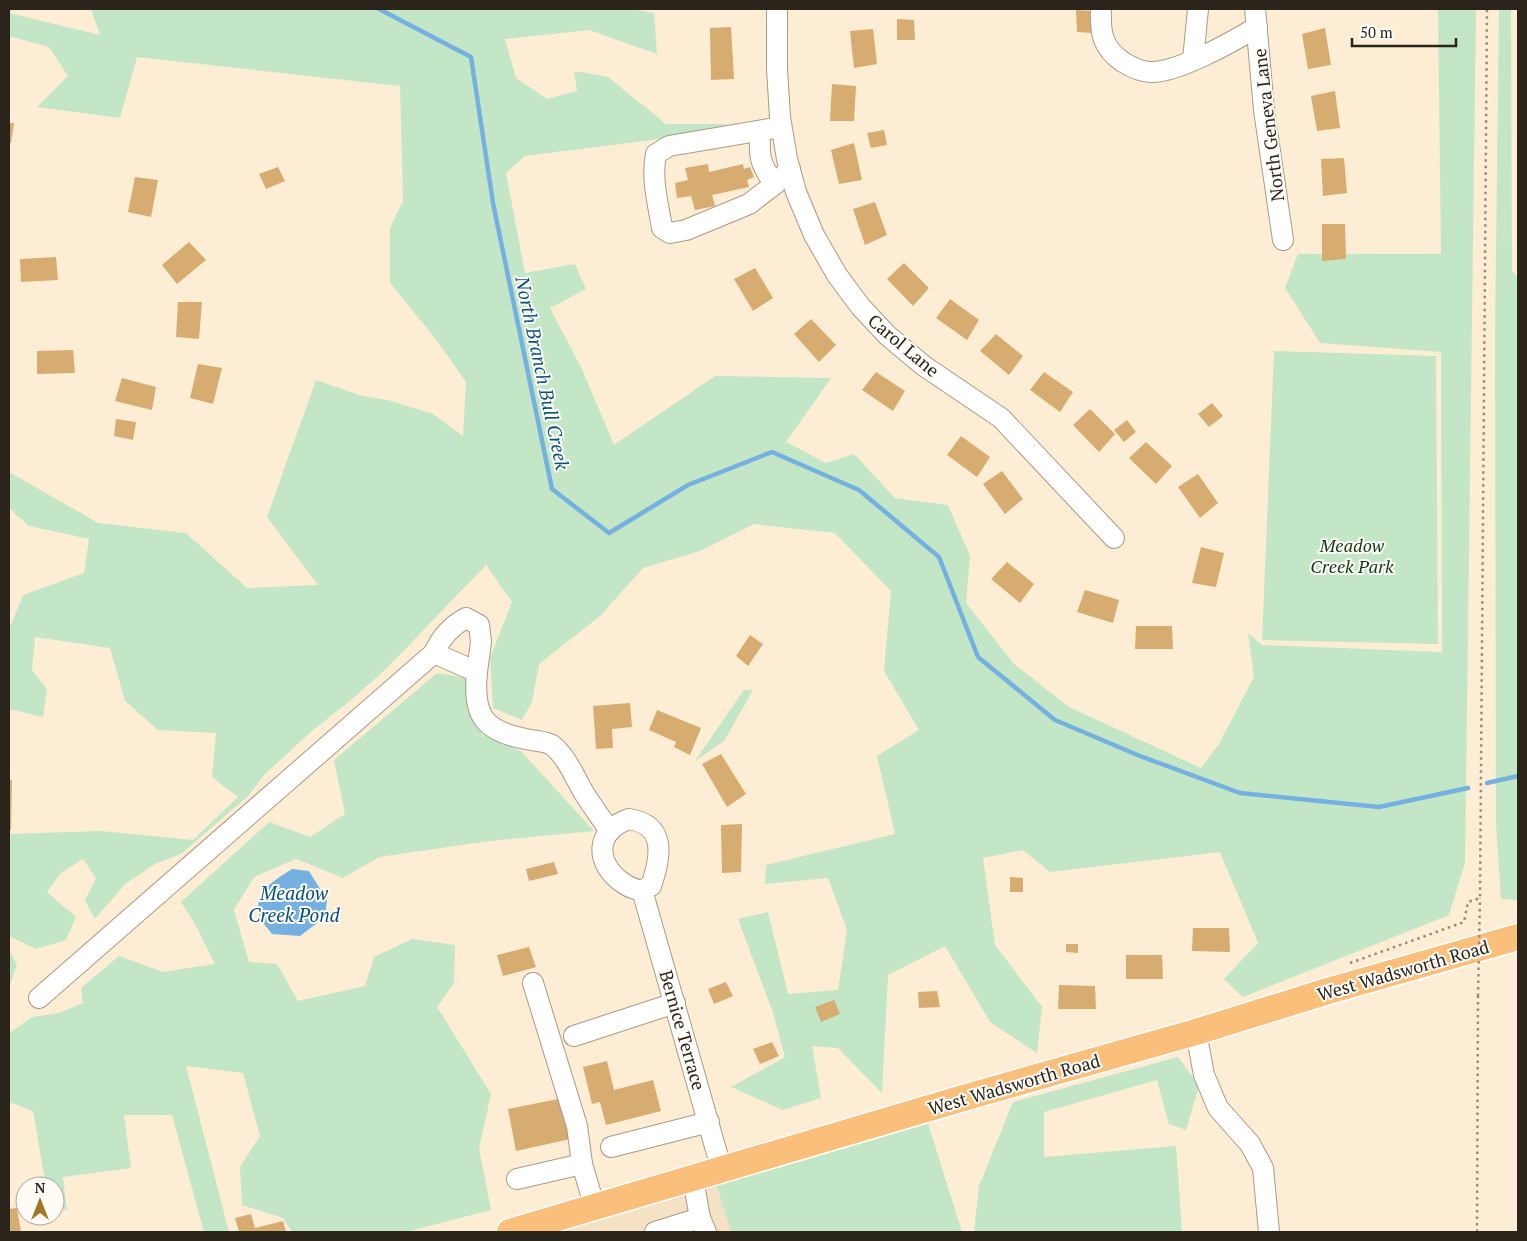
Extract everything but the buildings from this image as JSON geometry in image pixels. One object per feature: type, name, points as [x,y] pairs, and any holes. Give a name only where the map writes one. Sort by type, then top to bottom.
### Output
[{"type":"main road","name":"West Wadsworth Road","points":[[510,1232],[960,1099],[1196,1032],[1328,991],[1518,937]]},
{"type":"street","name":"Carol Lane","points":[[778,9],[777,70],[781,127],[790,169],[796,192],[814,235],[837,275],[860,306],[887,335],[924,366],[1001,418],[1114,538]]},
{"type":"street","points":[[1101,9],[1100,26],[1105,44],[1113,56],[1132,68],[1152,72],[1172,68],[1193,60],[1256,18]]},
{"type":"street","points":[[1193,60],[1198,9]]},
{"type":"street","name":"North Geneva Lane","points":[[1256,18],[1264,110],[1283,240]]},
{"type":"street","points":[[781,127],[669,146],[656,154],[653,166],[654,184],[662,228],[670,232],[686,230],[749,204],[775,184],[790,169]]},
{"type":"street","points":[[760,131],[759,155],[765,172],[775,184]]},
{"type":"street","points":[[40,998],[434,653],[440,639],[456,623],[466,618],[479,625],[482,642],[475,694],[481,715],[494,729],[516,737],[550,744],[562,756],[584,794],[610,830]]},
{"type":"street","points":[[434,653],[477,672]]},
{"type":"street","points":[[629,820],[641,821],[650,827],[655,835],[658,847],[656,870],[651,886],[642,890],[630,888],[619,880],[604,863],[602,851],[604,839],[616,824],[629,820]]},
{"type":"street","name":"Bernice Terrace","points":[[642,890],[722,1170]]},
{"type":"street","points":[[533,983],[577,1126],[582,1164],[595,1208]]},
{"type":"street","points":[[574,1036],[675,1003]]},
{"type":"street","points":[[1196,1032],[1204,1075],[1218,1108],[1250,1144],[1263,1168],[1269,1232]]},
{"type":"street","points":[[611,1147],[709,1122]]},
{"type":"street","points":[[517,1179],[582,1164]]},
{"type":"street","points":[[654,1232],[703,1225],[693,1179]]},
{"type":"path","points":[[1477,1232],[1487,9]]},
{"type":"path","points":[[1342,966],[1464,922],[1468,902],[1480,898]]},
{"type":"shaded area","points":[[715,1181],[731,1232],[543,1232]]},
{"type":"green space","points":[[91,9],[632,9],[654,13],[657,54],[589,30],[505,39],[516,78],[547,99],[577,91],[574,71],[608,77],[666,124],[726,124],[723,131],[525,156],[506,173],[525,273],[575,264],[586,289],[550,308],[582,369],[614,445],[715,376],[831,378],[786,442],[826,463],[854,454],[895,498],[948,505],[970,556],[966,603],[1014,664],[1069,707],[1201,768],[1219,744],[1254,677],[1248,633],[1262,645],[1442,652],[1441,352],[1320,343],[1285,288],[1298,254],[1441,254],[1438,9],[1476,9],[1465,863],[1449,915],[1243,997],[1224,979],[1258,943],[1220,852],[1050,872],[1023,850],[983,858],[995,945],[1042,1007],[1037,1053],[990,1022],[945,946],[888,975],[882,1093],[838,1048],[812,1046],[821,1098],[783,1110],[731,1087],[785,1057],[773,1013],[738,919],[768,912],[788,994],[838,990],[847,930],[828,878],[765,884],[766,865],[895,834],[877,756],[919,730],[884,671],[891,591],[835,533],[754,524],[700,551],[643,568],[600,616],[539,664],[532,702],[522,720],[493,708],[490,658],[512,602],[486,565],[386,669],[313,730],[265,774],[248,796],[181,854],[155,864],[125,884],[95,919],[85,901],[96,878],[83,859],[61,873],[47,892],[76,917],[66,940],[36,949],[9,936],[9,834],[101,831],[193,840],[238,797],[212,777],[216,733],[158,730],[125,701],[110,648],[35,637],[32,670],[47,689],[43,717],[9,709],[9,630],[23,595],[84,573],[89,539],[29,526],[9,508],[9,472],[98,523],[186,533],[247,588],[318,585],[267,517],[316,380],[362,396],[388,400],[433,414],[463,436],[466,382],[435,338],[390,283],[390,228],[403,201],[400,86],[137,57],[120,118],[37,107],[68,76],[49,47],[9,36],[9,13],[100,35]]},
{"type":"green space","points":[[1499,9],[1511,9],[1512,271],[1518,278],[1518,900],[1501,899],[1496,823],[1495,335]]},
{"type":"green space","name":"Meadow Creek Park","points":[[1274,351],[1436,356],[1438,644],[1262,640]]},
{"type":"green space","points":[[437,673],[467,678],[467,710],[483,735],[521,751],[594,831],[490,841],[379,857],[343,878],[296,859],[254,877],[234,910],[249,962],[277,964],[298,1001],[365,986],[374,957],[412,939],[455,945],[454,983],[437,1007],[491,1094],[479,1149],[491,1210],[406,1232],[292,1232],[283,1218],[242,1205],[240,1167],[260,1136],[243,1073],[186,1066],[229,1232],[204,1232],[172,1115],[124,1115],[131,1168],[65,1177],[44,1176],[33,1111],[12,1103],[9,1104],[9,1033],[32,1017],[59,1013],[83,1003],[81,988],[119,956],[163,972],[215,964],[194,922],[181,902],[269,822],[310,837],[345,814],[334,760]]},
{"type":"green space","points":[[744,690],[753,690],[724,741],[695,761]]},
{"type":"green space","points":[[9,950],[17,965],[9,987]]},
{"type":"green space","points":[[1178,1057],[1199,1086],[1186,1130],[1169,1124],[1157,1080],[1044,1112],[1044,1157],[1176,1146],[1182,1232],[974,1232],[979,1186],[1013,1102]]},
{"type":"green space","points":[[927,1120],[962,1232],[731,1232],[715,1181]]},
{"type":"water","name":"Meadow Creek Pond","points":[[292,869],[309,871],[327,900],[325,917],[300,936],[272,934],[260,917],[258,906],[260,899],[267,887]]},
{"type":"waterway","name":"North Branch Bull Creek","points":[[379,9],[471,57],[493,203],[552,489],[609,533],[688,485],[772,452],[859,490],[939,557],[978,657],[1055,720],[1140,756],[1240,793],[1379,807],[1468,788]]},
{"type":"waterway","name":"North Branch Bull Creek","points":[[1487,783],[1518,776]]}]
